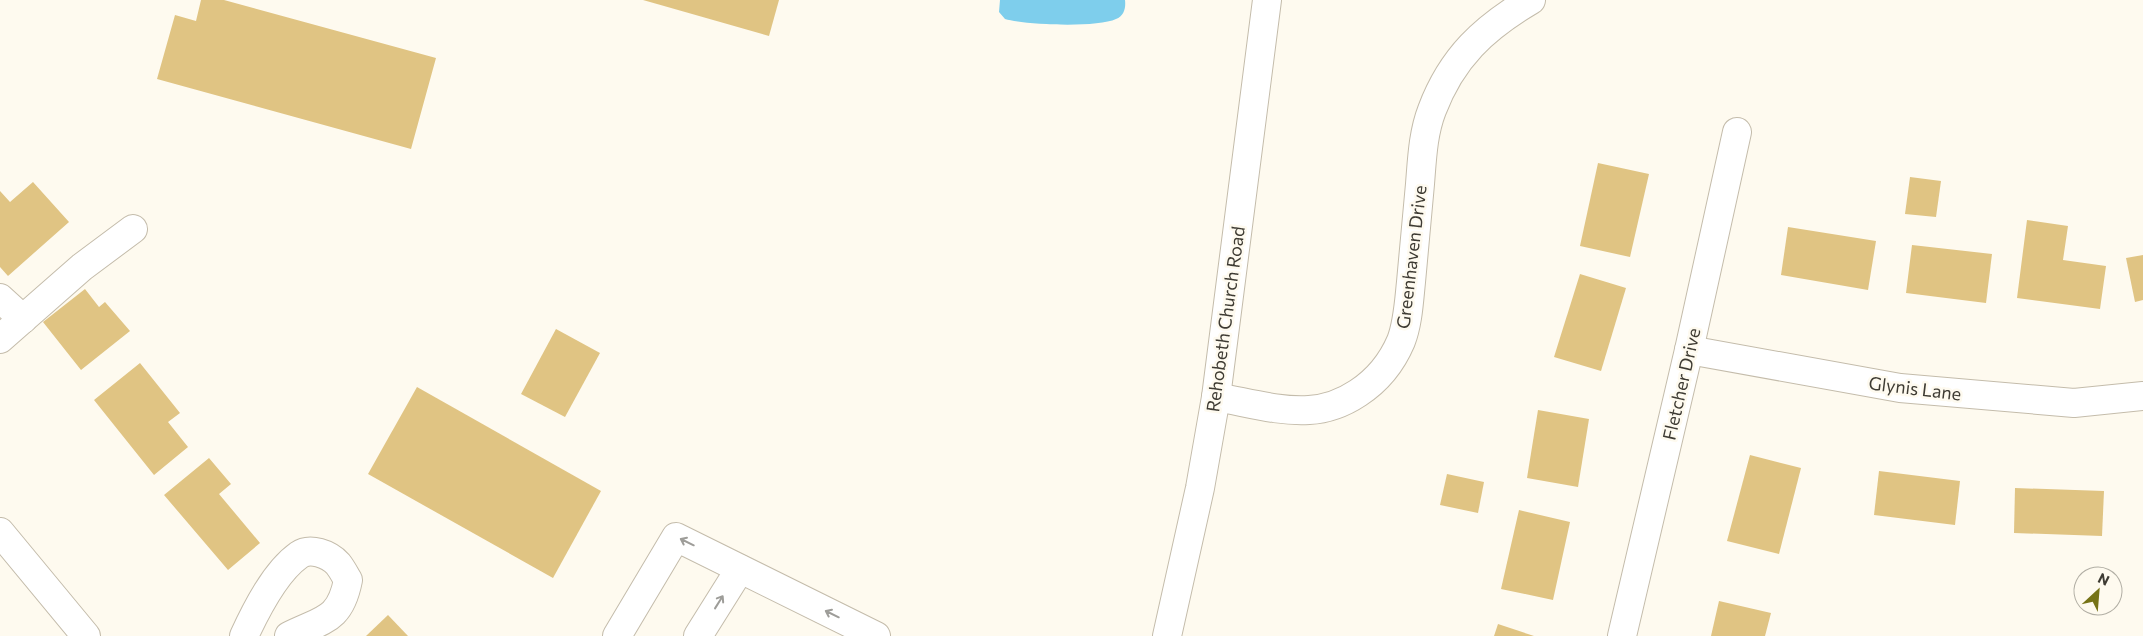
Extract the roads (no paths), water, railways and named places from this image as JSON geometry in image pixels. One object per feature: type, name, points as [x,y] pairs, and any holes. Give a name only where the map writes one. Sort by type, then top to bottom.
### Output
[{"type":"street","name":"Rehobeth Church Road","points":[[1167,636],[1200,488],[1216,397],[1267,0]]},
{"type":"street","name":"Greenhaven Drive","points":[[1216,397],[1275,407],[1308,410],[1329,407],[1346,401],[1379,376],[1393,358],[1402,340],[1408,311],[1424,143],[1432,111],[1445,82],[1460,58],[1480,36],[1502,17],[1531,0]]},
{"type":"street","name":"Fletcher Drive","points":[[1622,636],[1689,350],[1737,132]]},
{"type":"street","points":[[0,339],[82,267],[132,228]]},
{"type":"street","points":[[0,298],[22,319]]},
{"type":"street","name":"Glynis Lane","points":[[1689,350],[1900,388],[2074,403],[2143,396]]},
{"type":"street","points":[[0,532],[86,636]]},
{"type":"street","points":[[617,636],[676,537],[876,636]]},
{"type":"street","points":[[244,636],[256,610],[282,572],[300,554],[319,552],[337,562],[348,580],[344,599],[334,614],[289,636]]},
{"type":"street","points":[[698,636],[740,569]]},
{"type":"water","points":[[1000,0],[1125,0],[1125,6],[1121,16],[1107,22],[1078,25],[1044,24],[1005,19],[999,12]]}]
